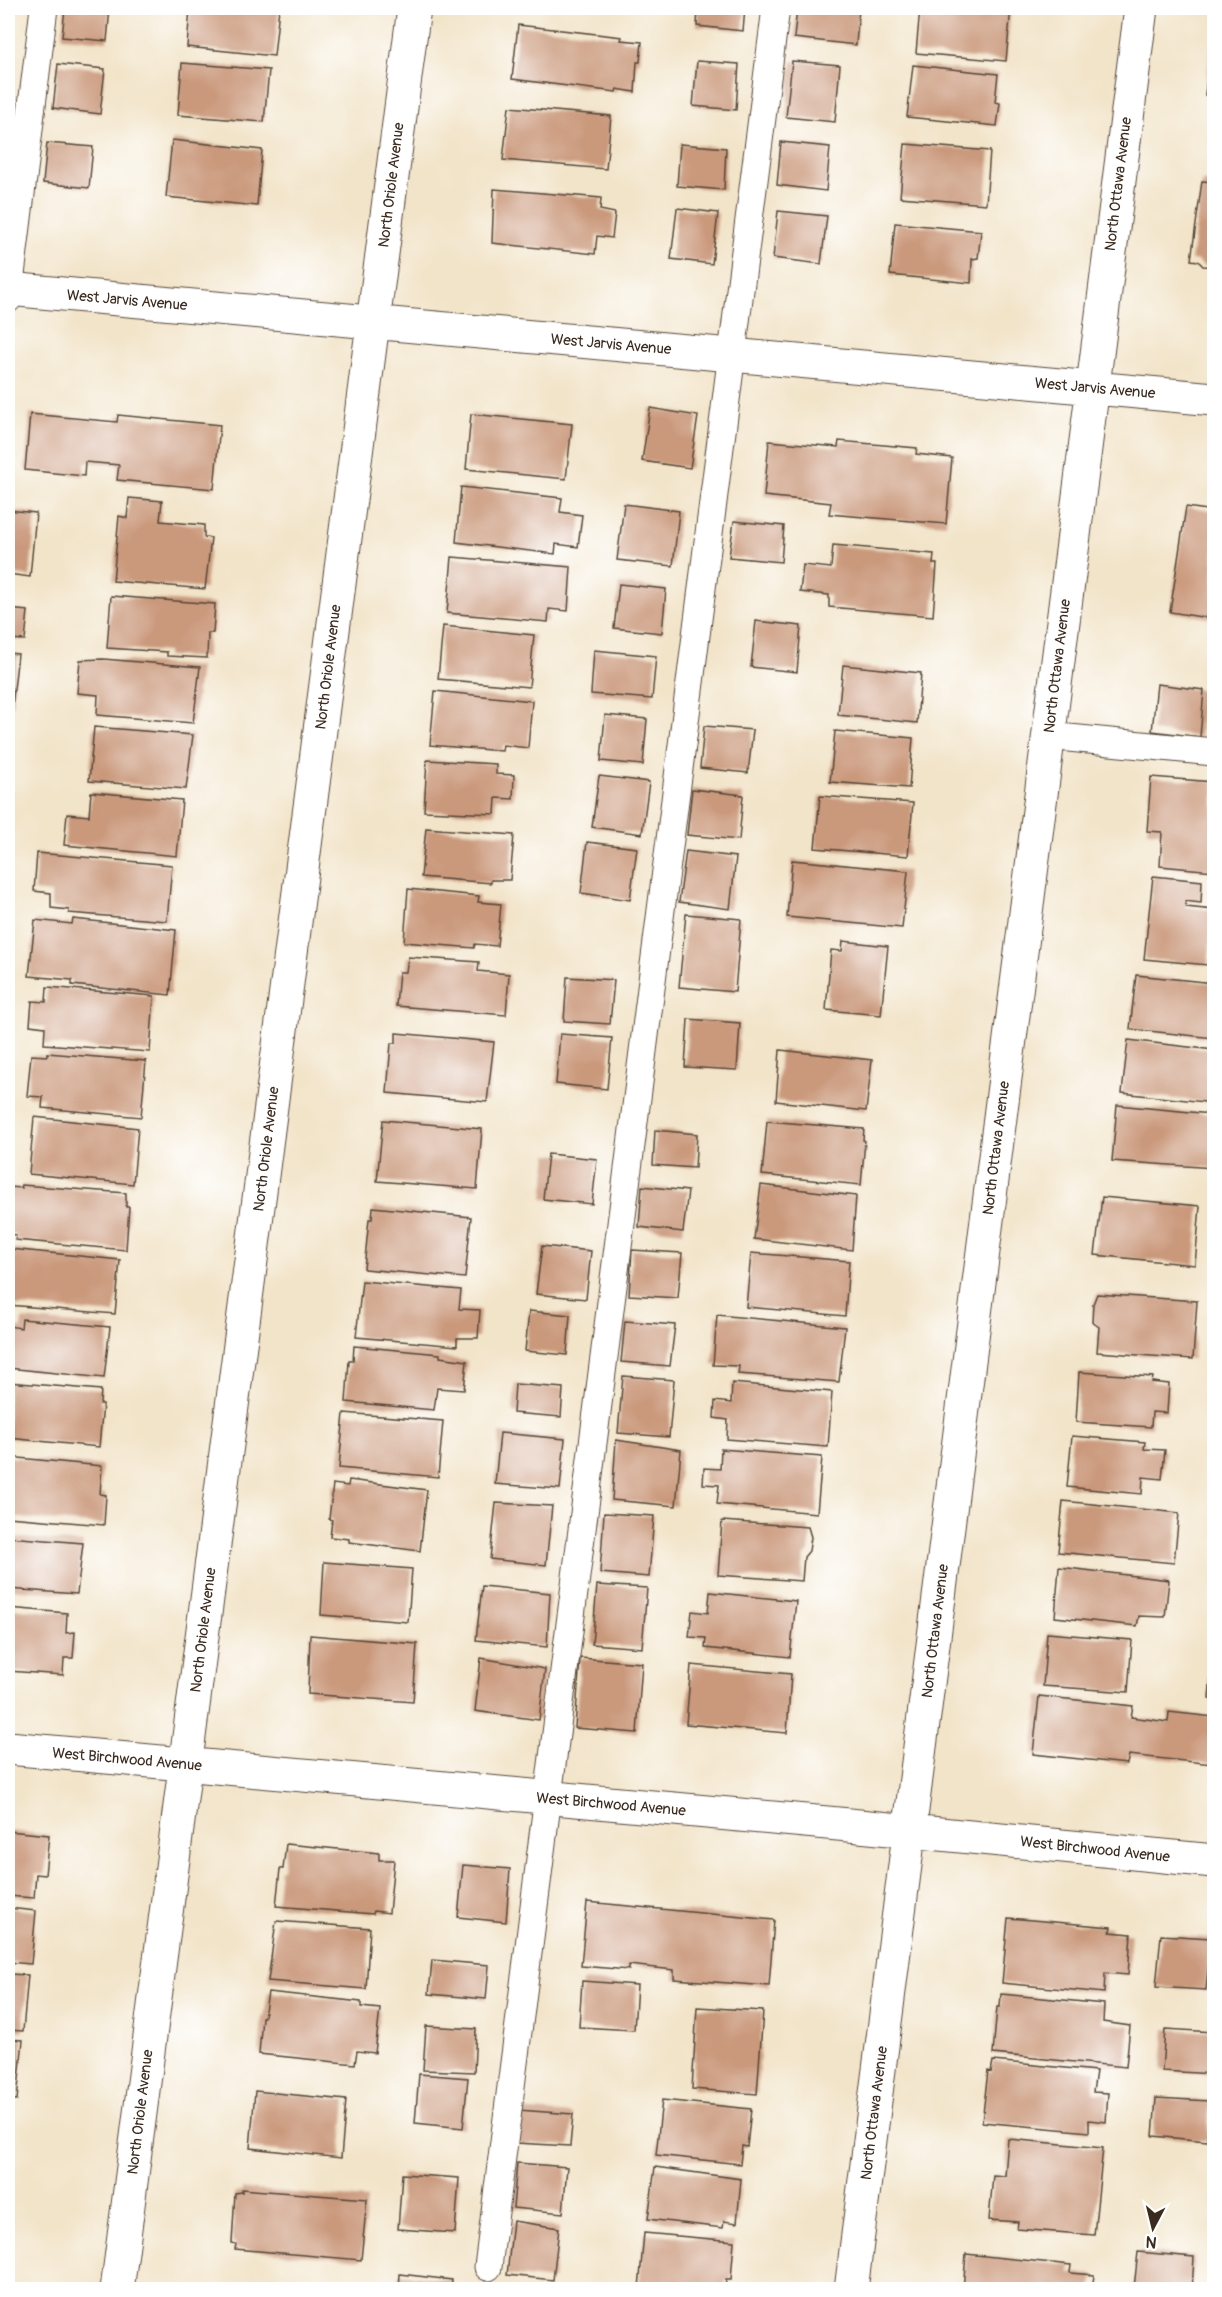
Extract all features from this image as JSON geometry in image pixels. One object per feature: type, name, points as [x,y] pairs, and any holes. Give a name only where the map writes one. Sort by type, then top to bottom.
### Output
[{"type":"street","name":"North Oriole Avenue","points":[[117,2289],[414,8]]},
{"type":"street","name":"North Ottawa Avenue","points":[[851,2289],[1141,8]]},
{"type":"street","name":"West Jarvis Avenue","points":[[8,293],[373,323],[1215,399]]},
{"type":"street","name":"West Birchwood Avenue","points":[[8,1748],[1215,1861]]},
{"type":"lane","points":[[8,293],[44,8]]},
{"type":"lane","points":[[488,2267],[776,8]]},
{"type":"lane","points":[[1048,736],[1215,752]]},
{"type":"building","points":[[65,8],[110,8],[107,41],[62,37]]},
{"type":"building","points":[[190,8],[279,8],[274,56],[187,47]]},
{"type":"building","points":[[698,8],[745,8],[743,31],[697,26]]},
{"type":"building","points":[[797,8],[859,8],[856,45],[794,38]]},
{"type":"building","points":[[920,8],[1011,8],[1006,61],[916,53]]},
{"type":"building","points":[[518,25],[622,37],[621,40],[642,42],[640,62],[637,62],[635,92],[617,89],[616,92],[512,79]]},
{"type":"building","points":[[1211,43],[1214,43],[1214,96],[1205,95]]},
{"type":"building","points":[[697,61],[739,64],[736,110],[693,106]]},
{"type":"building","points":[[792,61],[840,65],[835,122],[786,117]]},
{"type":"building","points":[[182,63],[269,70],[264,122],[178,115]]},
{"type":"building","points":[[58,64],[105,69],[100,114],[53,108]]},
{"type":"building","points":[[913,65],[998,74],[995,102],[1000,103],[997,126],[907,117]]},
{"type":"building","points":[[509,107],[611,116],[606,169],[503,160]]},
{"type":"building","points":[[172,140],[262,150],[257,206],[166,197]]},
{"type":"building","points":[[781,142],[830,147],[826,191],[777,185]]},
{"type":"building","points":[[47,143],[93,147],[89,188],[43,183]]},
{"type":"building","points":[[680,144],[726,148],[724,190],[677,186]]},
{"type":"building","points":[[905,144],[990,151],[986,204],[900,197]]},
{"type":"building","points":[[1202,181],[1214,182],[1214,267],[1203,266],[1198,261],[1191,260]]},
{"type":"building","points":[[494,189],[601,198],[600,210],[615,213],[612,238],[597,236],[595,254],[492,243]]},
{"type":"building","points":[[677,208],[718,213],[712,264],[671,259]]},
{"type":"building","points":[[778,211],[827,216],[821,264],[773,258]]},
{"type":"building","points":[[895,223],[981,231],[978,258],[972,259],[971,283],[890,275]]},
{"type":"building","points":[[650,408],[698,416],[690,468],[642,461]]},
{"type":"building","points":[[30,414],[117,422],[118,415],[220,425],[214,489],[117,480],[119,465],[85,462],[84,476],[25,470]]},
{"type":"building","points":[[471,414],[572,424],[566,479],[466,469]]},
{"type":"building","points":[[769,441],[838,447],[839,441],[917,448],[916,454],[952,458],[946,524],[829,514],[831,503],[764,496]]},
{"type":"building","points":[[461,487],[562,498],[560,512],[582,515],[578,547],[556,544],[555,554],[456,542]]},
{"type":"building","points":[[129,498],[162,501],[160,521],[204,525],[204,537],[211,538],[205,589],[113,581],[119,516],[127,518]]},
{"type":"building","points":[[624,504],[679,511],[673,566],[617,560]]},
{"type":"building","points":[[1186,507],[1214,511],[1214,619],[1170,612]]},
{"type":"building","points":[[8,510],[36,513],[30,577],[8,574]]},
{"type":"building","points":[[734,521],[784,526],[781,562],[729,557]]},
{"type":"building","points":[[833,545],[934,554],[933,564],[937,564],[933,616],[829,607],[829,595],[800,592],[803,565],[831,568]]},
{"type":"building","points":[[452,557],[571,567],[568,611],[549,609],[548,622],[447,613]]},
{"type":"building","points":[[619,584],[666,589],[662,633],[614,628]]},
{"type":"building","points":[[111,596],[215,604],[213,633],[208,633],[207,658],[167,656],[167,652],[107,648]]},
{"type":"building","points":[[8,609],[28,611],[25,640],[8,639]]},
{"type":"building","points":[[756,621],[801,626],[797,672],[751,667]]},
{"type":"building","points":[[443,626],[534,635],[529,687],[438,679]]},
{"type":"building","points":[[594,650],[656,656],[652,699],[591,694]]},
{"type":"building","points":[[8,653],[18,654],[12,707],[8,707]]},
{"type":"building","points":[[103,659],[200,667],[193,723],[97,715],[98,695],[77,693],[80,660]]},
{"type":"building","points":[[843,665],[921,673],[917,723],[838,715]]},
{"type":"building","points":[[1157,684],[1204,690],[1200,737],[1152,731]]},
{"type":"building","points":[[435,691],[532,701],[528,748],[503,745],[502,751],[430,745]]},
{"type":"building","points":[[605,715],[647,719],[643,765],[601,761]]},
{"type":"building","points":[[704,726],[753,730],[748,773],[700,768]]},
{"type":"building","points":[[94,727],[193,735],[186,789],[89,781]]},
{"type":"building","points":[[835,731],[913,738],[909,788],[830,782]]},
{"type":"building","points":[[427,760],[496,764],[496,774],[514,775],[513,799],[496,798],[495,814],[424,811]]},
{"type":"building","points":[[599,776],[649,782],[642,834],[592,827]]},
{"type":"building","points":[[1151,777],[1214,782],[1214,871],[1160,866],[1162,832],[1147,831]]},
{"type":"building","points":[[692,789],[743,795],[739,840],[687,835]]},
{"type":"building","points":[[91,792],[182,800],[177,856],[64,845],[67,814],[89,816]]},
{"type":"building","points":[[820,796],[913,803],[908,856],[815,848]]},
{"type":"building","points":[[426,828],[514,835],[510,880],[491,880],[491,883],[421,877]]},
{"type":"building","points":[[587,842],[637,848],[630,900],[581,893]]},
{"type":"building","points":[[686,851],[736,857],[730,909],[679,902]]},
{"type":"building","points":[[37,853],[172,865],[167,921],[69,913],[69,910],[51,908],[51,893],[34,891]]},
{"type":"building","points":[[792,860],[908,871],[902,928],[787,917]]},
{"type":"building","points":[[1153,876],[1202,881],[1201,903],[1185,901],[1186,907],[1214,910],[1214,939],[1211,939],[1208,965],[1144,959]]},
{"type":"building","points":[[408,889],[479,896],[478,902],[501,904],[497,946],[475,944],[474,948],[404,942]]},
{"type":"building","points":[[686,914],[741,919],[735,992],[679,987]]},
{"type":"building","points":[[73,919],[176,930],[170,995],[72,985],[72,980],[29,976],[35,920],[72,924]]},
{"type":"building","points":[[843,941],[888,946],[881,1015],[826,1010],[831,950],[842,951]]},
{"type":"building","points":[[408,957],[479,962],[478,971],[509,974],[506,1015],[396,1006],[399,972],[406,972]]},
{"type":"building","points":[[1136,975],[1214,983],[1214,1038],[1130,1029]]},
{"type":"building","points":[[567,977],[614,980],[610,1024],[564,1021]]},
{"type":"building","points":[[47,987],[154,996],[150,1052],[44,1044],[45,1027],[30,1025],[32,1001],[46,1002]]},
{"type":"building","points":[[688,1019],[740,1023],[737,1070],[685,1067]]},
{"type":"building","points":[[396,1033],[494,1042],[487,1102],[387,1093],[391,1043],[396,1043]]},
{"type":"building","points":[[560,1034],[612,1038],[607,1089],[556,1084]]},
{"type":"building","points":[[1128,1040],[1214,1050],[1214,1103],[1122,1093]]},
{"type":"building","points":[[780,1050],[872,1060],[866,1111],[776,1101]]},
{"type":"building","points":[[47,1053],[146,1061],[141,1117],[42,1108],[43,1097],[27,1096],[31,1055],[47,1056]]},
{"type":"building","points":[[1117,1105],[1211,1114],[1209,1127],[1214,1128],[1214,1168],[1112,1161]]},
{"type":"building","points":[[34,1117],[138,1128],[133,1184],[29,1174]]},
{"type":"building","points":[[383,1120],[482,1129],[477,1189],[377,1181]]},
{"type":"building","points":[[767,1121],[864,1129],[861,1185],[762,1175]]},
{"type":"building","points":[[655,1130],[697,1134],[695,1168],[653,1165]]},
{"type":"building","points":[[548,1154],[597,1159],[592,1204],[543,1199]]},
{"type":"building","points":[[21,1185],[126,1193],[126,1207],[129,1207],[126,1250],[15,1240],[16,1235],[8,1234],[8,1187],[22,1188]]},
{"type":"building","points":[[761,1185],[856,1196],[852,1250],[754,1239]]},
{"type":"building","points":[[642,1186],[688,1191],[683,1232],[639,1227]]},
{"type":"building","points":[[1102,1197],[1200,1206],[1195,1265],[1095,1255]]},
{"type":"building","points":[[373,1207],[471,1217],[465,1278],[364,1269],[369,1219],[372,1219]]},
{"type":"building","points":[[542,1246],[591,1251],[586,1299],[536,1294]]},
{"type":"building","points":[[10,1249],[120,1260],[115,1314],[8,1305],[8,1252]]},
{"type":"building","points":[[632,1250],[682,1253],[678,1298],[629,1295]]},
{"type":"building","points":[[751,1253],[849,1261],[845,1316],[746,1307]]},
{"type":"building","points":[[362,1281],[461,1290],[459,1309],[480,1310],[478,1338],[457,1338],[457,1346],[356,1337]]},
{"type":"building","points":[[1097,1294],[1197,1301],[1193,1359],[1097,1352],[1099,1327],[1092,1322],[1093,1304]]},
{"type":"building","points":[[529,1311],[570,1315],[567,1355],[525,1351]]},
{"type":"building","points":[[717,1315],[845,1327],[839,1382],[738,1374],[739,1366],[713,1365]]},
{"type":"building","points":[[22,1319],[110,1327],[104,1378],[8,1368],[8,1326],[21,1328]]},
{"type":"building","points":[[625,1321],[675,1325],[670,1366],[621,1362]]},
{"type":"building","points":[[354,1346],[440,1354],[440,1357],[467,1361],[464,1390],[437,1388],[434,1410],[346,1402],[349,1361],[353,1361]]},
{"type":"building","points":[[1079,1372],[1153,1377],[1152,1382],[1169,1384],[1167,1413],[1152,1412],[1151,1427],[1076,1422]]},
{"type":"building","points":[[623,1376],[674,1380],[669,1437],[618,1433]]},
{"type":"building","points":[[8,1382],[101,1390],[100,1404],[103,1404],[99,1447],[8,1438]]},
{"type":"building","points":[[732,1383],[832,1392],[828,1447],[727,1439],[728,1420],[714,1418],[715,1401],[731,1403]]},
{"type":"building","points":[[515,1384],[563,1388],[561,1417],[513,1413]]},
{"type":"building","points":[[344,1413],[443,1421],[438,1477],[339,1468]]},
{"type":"building","points":[[500,1433],[565,1439],[560,1489],[495,1484]]},
{"type":"building","points":[[1072,1436],[1145,1442],[1144,1449],[1165,1450],[1162,1479],[1143,1477],[1142,1494],[1067,1487]]},
{"type":"building","points":[[616,1440],[681,1450],[676,1506],[612,1500]]},
{"type":"building","points":[[721,1449],[822,1457],[817,1513],[717,1504],[719,1485],[703,1484],[704,1468],[720,1469]]},
{"type":"building","points":[[8,1457],[102,1466],[100,1494],[106,1495],[104,1525],[8,1517]]},
{"type":"building","points":[[349,1480],[427,1490],[420,1551],[349,1542],[349,1539],[330,1537],[332,1520],[329,1519],[333,1484],[348,1486]]},
{"type":"building","points":[[1063,1501],[1179,1513],[1174,1563],[1058,1552]]},
{"type":"building","points":[[496,1503],[552,1506],[546,1565],[490,1559]]},
{"type":"building","points":[[604,1513],[654,1516],[649,1577],[600,1573]]},
{"type":"building","points":[[722,1521],[808,1527],[811,1537],[809,1551],[804,1557],[802,1581],[718,1575]]},
{"type":"building","points":[[8,1537],[83,1543],[77,1594],[8,1589]]},
{"type":"building","points":[[324,1562],[412,1569],[408,1622],[321,1615]]},
{"type":"building","points":[[1059,1567],[1169,1580],[1165,1617],[1139,1616],[1137,1626],[1055,1617]]},
{"type":"building","points":[[597,1585],[647,1588],[642,1648],[592,1644]]},
{"type":"building","points":[[482,1586],[550,1593],[547,1647],[476,1640]]},
{"type":"building","points":[[710,1592],[796,1601],[790,1657],[705,1648],[706,1638],[689,1637],[692,1611],[708,1613]]},
{"type":"building","points":[[8,1608],[67,1613],[66,1633],[75,1632],[73,1658],[64,1658],[63,1675],[8,1671]]},
{"type":"building","points":[[1047,1633],[1132,1640],[1128,1692],[1043,1686]]},
{"type":"building","points":[[310,1635],[417,1644],[413,1702],[308,1694]]},
{"type":"building","points":[[481,1658],[545,1669],[539,1720],[475,1711]]},
{"type":"building","points":[[580,1658],[642,1663],[637,1733],[575,1728]]},
{"type":"building","points":[[1212,1658],[1214,1658],[1214,1700],[1209,1699]]},
{"type":"building","points":[[691,1665],[791,1674],[787,1733],[686,1724]]},
{"type":"building","points":[[1039,1696],[1133,1706],[1131,1717],[1168,1722],[1169,1712],[1214,1717],[1212,1764],[1129,1755],[1127,1764],[1033,1754]]},
{"type":"building","points":[[8,1831],[49,1835],[45,1875],[36,1874],[34,1898],[8,1896]]},
{"type":"building","points":[[286,1844],[379,1853],[379,1860],[394,1860],[389,1913],[374,1911],[373,1914],[276,1906],[280,1869],[283,1869]]},
{"type":"building","points":[[463,1865],[510,1869],[506,1922],[458,1917]]},
{"type":"building","points":[[587,1902],[774,1920],[769,1986],[674,1979],[674,1970],[629,1965],[629,1970],[581,1966]]},
{"type":"building","points":[[8,1908],[36,1911],[31,1964],[8,1962]]},
{"type":"building","points":[[1008,1918],[1111,1927],[1110,1932],[1131,1934],[1128,1975],[1105,1973],[1104,1993],[1002,1983]]},
{"type":"building","points":[[276,1921],[370,1928],[366,1989],[268,1981]]},
{"type":"building","points":[[1161,1935],[1211,1938],[1206,1990],[1156,1987]]},
{"type":"building","points":[[432,1960],[489,1965],[486,1999],[429,1994]]},
{"type":"building","points":[[8,1974],[28,1975],[23,2031],[8,2030]]},
{"type":"building","points":[[582,1981],[637,1985],[634,2030],[579,2027]]},
{"type":"building","points":[[268,1992],[361,2002],[361,2007],[380,2009],[375,2053],[357,2051],[355,2064],[259,2054],[262,2017],[264,2017]]},
{"type":"building","points":[[1001,1994],[1104,2004],[1103,2022],[1130,2026],[1126,2067],[993,2054],[997,2007],[1000,2007]]},
{"type":"building","points":[[697,2007],[763,2011],[757,2094],[692,2089]]},
{"type":"building","points":[[426,2026],[476,2029],[474,2072],[423,2070]]},
{"type":"building","points":[[1165,2029],[1214,2032],[1214,2074],[1162,2071]]},
{"type":"building","points":[[8,2039],[23,2040],[17,2100],[8,2099]]},
{"type":"building","points":[[993,2061],[1096,2071],[1093,2092],[1108,2093],[1106,2122],[1089,2120],[1089,2132],[982,2122],[988,2071],[991,2072]]},
{"type":"building","points":[[419,2074],[468,2078],[463,2128],[415,2123]]},
{"type":"building","points":[[255,2091],[346,2100],[341,2158],[250,2148]]},
{"type":"building","points":[[1156,2098],[1210,2101],[1207,2141],[1153,2136]]},
{"type":"building","points":[[662,2100],[751,2109],[747,2147],[742,2146],[740,2164],[656,2155]]},
{"type":"building","points":[[518,2110],[573,2114],[570,2146],[516,2143]]},
{"type":"building","points":[[1008,2139],[1103,2148],[1094,2235],[1017,2229],[1018,2222],[989,2220],[993,2175],[1005,2176]]},
{"type":"building","points":[[517,2163],[567,2167],[563,2213],[513,2208]]},
{"type":"building","points":[[655,2167],[741,2179],[737,2223],[724,2221],[723,2228],[648,2219]]},
{"type":"building","points":[[402,2174],[459,2178],[455,2233],[398,2229]]},
{"type":"building","points":[[242,2189],[367,2199],[361,2260],[235,2249],[236,2244],[232,2243],[235,2193],[242,2192]]},
{"type":"building","points":[[513,2221],[559,2228],[553,2280],[507,2275]]},
{"type":"building","points":[[644,2233],[734,2241],[731,2280],[726,2280],[725,2290],[639,2288]]},
{"type":"building","points":[[1138,2252],[1194,2257],[1192,2290],[1134,2288]]},
{"type":"building","points":[[966,2254],[1071,2265],[1070,2273],[1094,2275],[1092,2290],[963,2290]]},
{"type":"building","points":[[400,2274],[452,2280],[451,2290],[399,2290]]}]
